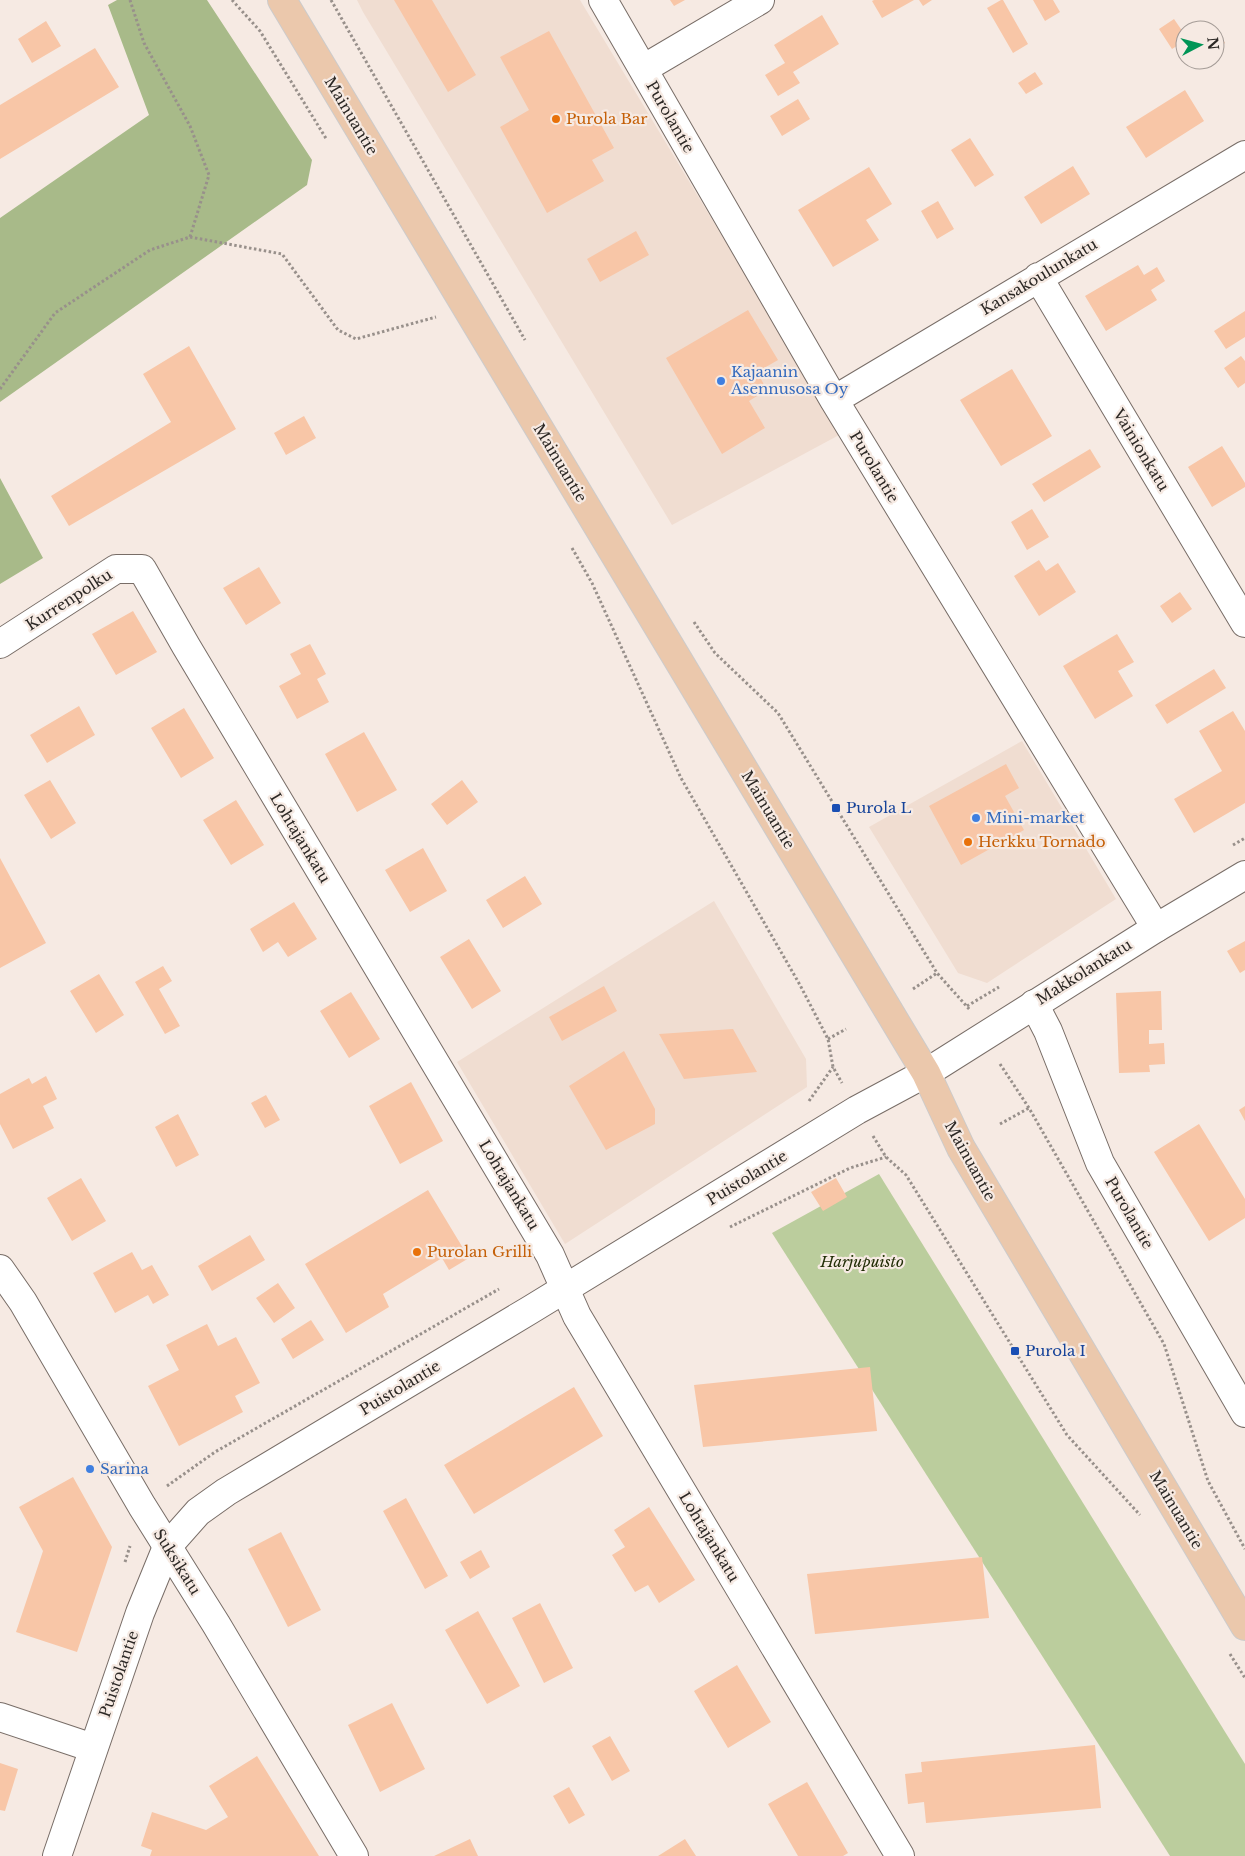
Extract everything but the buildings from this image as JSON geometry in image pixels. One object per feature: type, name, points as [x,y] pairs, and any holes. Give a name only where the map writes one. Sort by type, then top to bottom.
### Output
[{"type":"main road","name":"Mainuantie","points":[[282,0],[926,1073],[961,1148],[1245,1626]]},
{"type":"street","name":"Purolantie","points":[[603,0],[834,400],[1156,928]]},
{"type":"street","points":[[643,69],[760,0]]},
{"type":"street","name":"Kansakoulunkatu","points":[[834,400],[1245,155]]},
{"type":"street","name":"Vainionkatu","points":[[1038,278],[1245,623]]},
{"type":"street","name":"Kurrenpolku","points":[[0,644],[116,569],[142,569]]},
{"type":"street","name":"Lohtajankatu","points":[[142,569],[186,646],[550,1255],[577,1316],[900,1856]]},
{"type":"street","name":"Makkolankatu","points":[[926,1073],[1156,928],[1245,875]]},
{"type":"street","name":"Purolantie","points":[[1034,1004],[1048,1031],[1100,1163],[1245,1413]]},
{"type":"street","name":"Puistolantie","points":[[57,1856],[140,1613],[167,1547],[198,1512],[226,1492],[849,1116],[926,1073]]},
{"type":"street","name":"Suksikatu","points":[[0,1269],[23,1302],[167,1547],[216,1624],[354,1856]]},
{"type":"street","points":[[0,1717],[93,1748]]},
{"type":"path","points":[[130,0],[144,43],[190,126],[209,175],[190,237]]},
{"type":"path","points":[[232,0],[260,31],[332,148]]},
{"type":"path","points":[[331,0],[528,346]]},
{"type":"path","points":[[0,389],[55,313],[150,250],[190,237],[282,254],[338,330],[356,339],[436,317],[441,325]]},
{"type":"path","points":[[568,541],[592,583],[681,778],[800,985],[828,1039],[833,1067]]},
{"type":"path","points":[[689,614],[715,653],[778,714],[937,973],[968,1006]]},
{"type":"path","points":[[914,989],[937,973]]},
{"type":"path","points":[[828,1039],[846,1029]]},
{"type":"path","points":[[1000,1063],[1029,1108],[1164,1344],[1208,1481],[1245,1549]]},
{"type":"path","points":[[1000,1124],[1029,1108]]},
{"type":"path","points":[[886,1157],[906,1175],[1067,1435],[1143,1518]]},
{"type":"path","points":[[1230,1654],[1245,1678]]},
{"type":"shaded area","points":[[357,0],[580,0],[841,434],[672,525]]},
{"type":"shaded area","points":[[1022,741],[1116,899],[987,983],[958,973],[869,827]]},
{"type":"shaded area","points":[[714,901],[806,1059],[807,1087],[565,1244],[457,1062]]},
{"type":"green space","points":[[117,0],[207,0],[312,160],[307,185],[0,402],[0,218],[149,115],[108,5]]},
{"type":"green space","points":[[0,478],[43,558],[0,584]]},
{"type":"green space","name":"Harjupuisto","points":[[879,1174],[1245,1764],[1245,1856],[1170,1856],[772,1233]]},
{"type":"place","name":"Purola Bar","points":[[556,119]]},
{"type":"place","name":"Kajaanin Asennusosa Oy","points":[[721,381]]},
{"type":"place","name":"Purola L","points":[[836,808]]},
{"type":"place","name":"Mini-market","points":[[976,818]]},
{"type":"place","name":"Herkku Tornado","points":[[968,842]]},
{"type":"place","name":"Purolan Grilli","points":[[417,1252]]},
{"type":"place","name":"Purola I","points":[[1015,1351]]},
{"type":"place","name":"Sarina","points":[[90,1469]]}]
